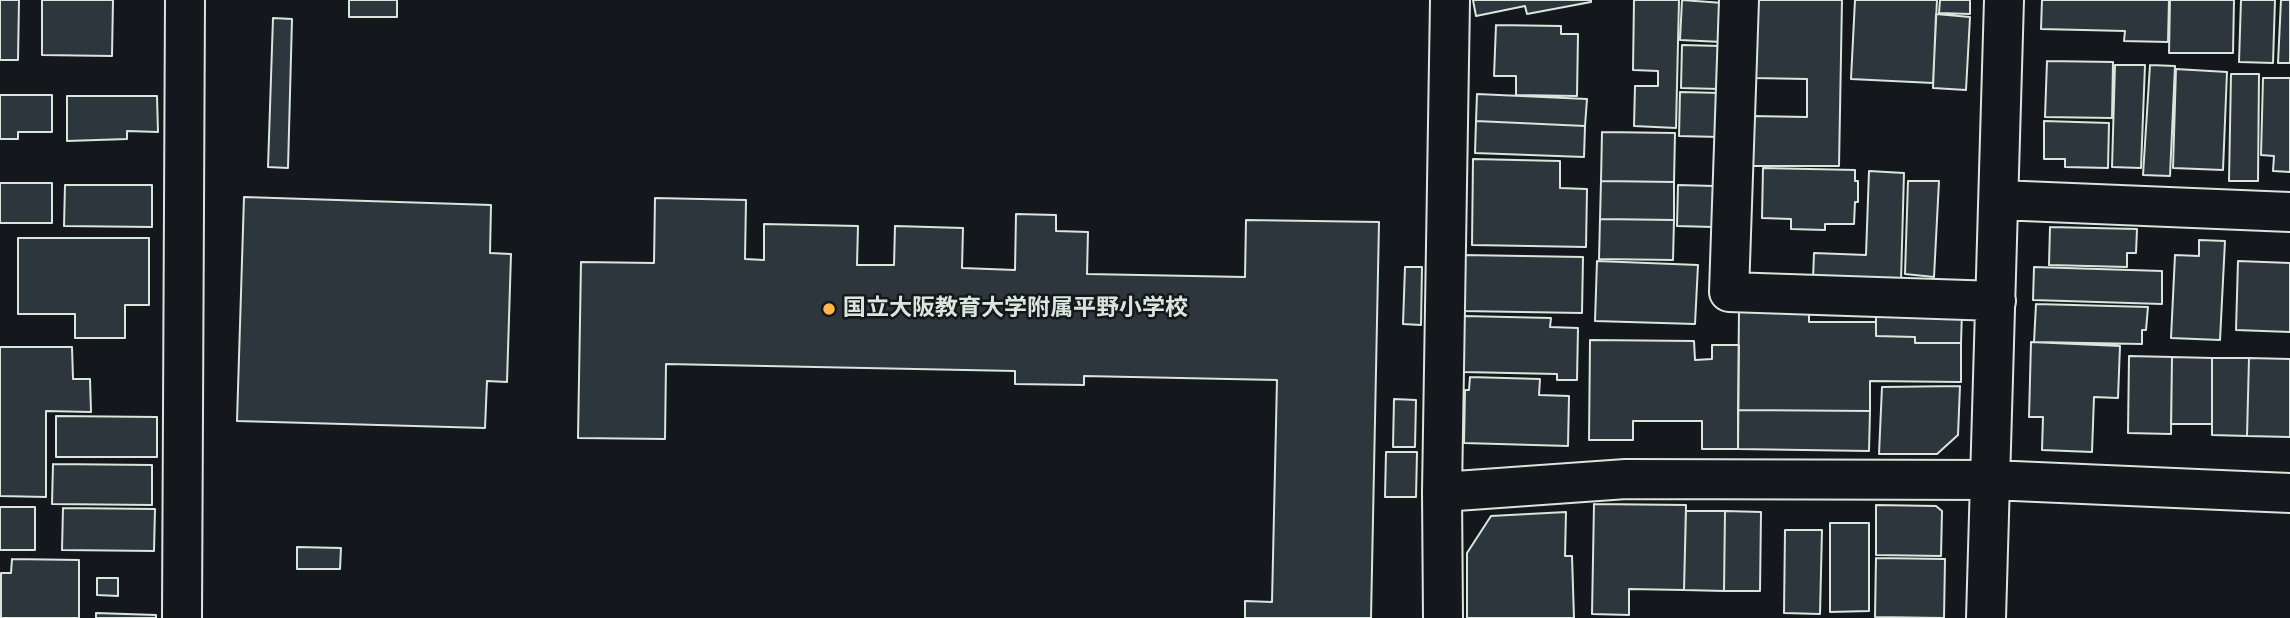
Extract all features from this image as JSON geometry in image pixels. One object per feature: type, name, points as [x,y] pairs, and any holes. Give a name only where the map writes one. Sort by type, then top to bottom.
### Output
[{"type":"street","points":[[182,618],[185,0]]},
{"type":"street","points":[[1443,618],[1442,492],[1450,0]]},
{"type":"street","points":[[1739,0],[1729,292],[1996,301]]},
{"type":"street","points":[[1986,618],[2004,0]]},
{"type":"street","points":[[1999,200],[2290,212]]},
{"type":"street","points":[[1442,492],[1626,480],[1991,480],[2290,492]]},
{"type":"building","points":[[0,0],[19,0],[18,60],[0,60]]},
{"type":"building","points":[[42,0],[113,0],[112,56],[42,55]]},
{"type":"building","points":[[349,0],[397,0],[397,17],[349,17]]},
{"type":"building","points":[[1473,0],[1591,2],[1527,14],[1525,6],[1476,16]]},
{"type":"building","points":[[1634,0],[1679,0],[1676,128],[1634,126],[1635,86],[1658,86],[1658,71],[1633,70]]},
{"type":"building","points":[[1682,0],[1723,3],[1722,42],[1680,40]]},
{"type":"building","points":[[1754,0],[1842,0],[1839,166],[1750,166],[1751,116],[1807,117],[1807,79],[1753,78]]},
{"type":"building","points":[[1855,0],[1937,0],[1933,83],[1851,79]]},
{"type":"building","points":[[1940,0],[1970,0],[1970,14],[1939,13]]},
{"type":"building","points":[[2042,0],[2169,0],[2168,42],[2124,41],[2125,31],[2041,29]]},
{"type":"building","points":[[2170,0],[2234,0],[2233,53],[2169,53]]},
{"type":"building","points":[[2241,0],[2275,0],[2273,63],[2239,62]]},
{"type":"building","points":[[2281,0],[2290,0],[2290,63],[2278,63]]},
{"type":"building","points":[[1936,14],[1970,17],[1966,90],[1933,88]]},
{"type":"building","points":[[273,18],[292,19],[288,168],[268,167]]},
{"type":"building","points":[[1496,25],[1561,26],[1561,34],[1578,34],[1577,96],[1516,95],[1516,76],[1494,76]]},
{"type":"building","points":[[1682,45],[1720,46],[1719,89],[1681,88]]},
{"type":"building","points":[[2047,61],[2113,62],[2112,118],[2045,117]]},
{"type":"building","points":[[2115,65],[2145,65],[2141,168],[2112,167]]},
{"type":"building","points":[[2150,65],[2175,66],[2170,176],[2143,175]]},
{"type":"building","points":[[2176,69],[2227,72],[2223,170],[2173,168]]},
{"type":"building","points":[[2231,74],[2259,74],[2258,181],[2229,181]]},
{"type":"building","points":[[2263,78],[2290,78],[2290,172],[2273,171],[2274,156],[2261,155]]},
{"type":"building","points":[[1680,92],[1720,93],[1719,137],[1679,136]]},
{"type":"building","points":[[1477,94],[1587,99],[1585,126],[1476,121]]},
{"type":"building","points":[[0,95],[52,95],[52,132],[18,132],[18,139],[0,139]]},
{"type":"building","points":[[67,96],[157,96],[158,132],[127,131],[127,139],[67,141]]},
{"type":"building","points":[[1476,121],[1585,126],[1584,157],[1475,153]]},
{"type":"building","points":[[2044,121],[2109,123],[2108,168],[2065,167],[2065,159],[2044,159]]},
{"type":"building","points":[[1602,132],[1675,133],[1674,182],[1601,181]]},
{"type":"building","points":[[1473,159],[1560,161],[1560,188],[1587,189],[1586,247],[1472,245]]},
{"type":"building","points":[[1763,168],[1855,170],[1858,202],[1855,202],[1854,224],[1825,224],[1825,230],[1791,229],[1791,219],[1762,218]]},
{"type":"building","points":[[1869,171],[1904,173],[1901,281],[1813,279],[1814,253],[1866,255]]},
{"type":"building","points":[[1601,181],[1674,182],[1674,220],[1600,219]]},
{"type":"building","points":[[1908,181],[1939,181],[1934,277],[1905,274]]},
{"type":"building","points":[[0,183],[52,183],[52,223],[0,223]]},
{"type":"building","points":[[65,185],[152,185],[152,227],[64,226]]},
{"type":"building","points":[[1678,185],[1714,186],[1713,227],[1677,226]]},
{"type":"building","points":[[244,197],[491,205],[490,253],[511,254],[507,382],[487,381],[485,428],[237,421]]},
{"type":"building","points":[[655,198],[746,200],[745,259],[764,260],[764,224],[858,226],[857,265],[894,265],[895,226],[963,228],[962,268],[1015,270],[1016,214],[1056,215],[1056,231],[1088,232],[1087,274],[1245,277],[1246,220],[1379,222],[1371,618],[1245,618],[1245,601],[1272,602],[1277,380],[1084,376],[1084,385],[1015,384],[1015,371],[666,364],[665,439],[578,438],[581,262],[654,263]]},
{"type":"building","points":[[1600,219],[1674,220],[1673,260],[1599,259]]},
{"type":"building","points":[[2050,227],[2137,229],[2136,253],[2127,253],[2127,267],[2049,265]]},
{"type":"building","points":[[18,238],[149,238],[149,305],[125,305],[125,338],[75,338],[75,314],[18,314]]},
{"type":"building","points":[[2199,240],[2225,241],[2220,340],[2171,338],[2175,255],[2199,256]]},
{"type":"building","points":[[1463,255],[1583,257],[1582,313],[1462,311]]},
{"type":"building","points":[[1597,261],[1698,265],[1695,324],[1595,321]]},
{"type":"building","points":[[2238,261],[2290,263],[2290,332],[2236,330]]},
{"type":"building","points":[[1405,267],[1422,267],[1421,325],[1403,324]]},
{"type":"building","points":[[2034,267],[2162,271],[2162,304],[2033,300]]},
{"type":"building","points":[[2036,304],[2148,307],[2146,330],[2142,330],[2142,344],[2034,342]]},
{"type":"building","points":[[1739,309],[1809,309],[1809,322],[1876,322],[1876,336],[1915,337],[1915,343],[1961,343],[1961,382],[1870,381],[1870,411],[1738,410]]},
{"type":"building","points":[[1876,310],[1962,311],[1961,343],[1915,343],[1915,337],[1876,336]]},
{"type":"building","points":[[1464,316],[1551,318],[1550,327],[1578,328],[1577,380],[1557,380],[1557,374],[1463,372]]},
{"type":"building","points":[[1590,340],[1694,341],[1695,360],[1712,359],[1712,345],[1739,345],[1738,449],[1702,449],[1702,421],[1633,421],[1633,440],[1589,440]]},
{"type":"building","points":[[2031,342],[2120,346],[2118,398],[2094,397],[2092,452],[2042,450],[2043,417],[2029,417]]},
{"type":"building","points":[[0,347],[72,347],[73,379],[90,379],[91,412],[46,411],[46,497],[0,496]]},
{"type":"building","points":[[2129,356],[2172,357],[2171,434],[2128,433]]},
{"type":"building","points":[[2172,357],[2212,358],[2212,424],[2171,424]]},
{"type":"building","points":[[2212,358],[2249,358],[2247,436],[2212,435]]},
{"type":"building","points":[[2249,358],[2290,359],[2290,437],[2247,436]]},
{"type":"building","points":[[1470,377],[1540,379],[1539,395],[1569,396],[1568,446],[1464,443],[1465,390],[1469,390]]},
{"type":"building","points":[[1960,386],[1958,435],[1937,454],[1879,454],[1882,387]]},
{"type":"building","points":[[1394,399],[1416,400],[1415,447],[1393,447]]},
{"type":"building","points":[[1738,410],[1870,411],[1869,451],[1738,449]]},
{"type":"building","points":[[56,416],[157,417],[157,457],[56,457]]},
{"type":"building","points":[[1386,452],[1417,452],[1416,497],[1385,497]]},
{"type":"building","points":[[53,464],[152,465],[152,505],[52,504]]},
{"type":"building","points":[[1594,504],[1686,505],[1684,590],[1629,589],[1629,615],[1592,614]]},
{"type":"building","points":[[1876,505],[1936,506],[1942,511],[1941,556],[1876,555]]},
{"type":"building","points":[[0,507],[35,507],[35,550],[0,550]]},
{"type":"building","points":[[63,508],[155,509],[154,551],[62,550]]},
{"type":"building","points":[[1686,511],[1725,511],[1724,591],[1684,590]]},
{"type":"building","points":[[1725,511],[1761,512],[1760,591],[1724,591]]},
{"type":"building","points":[[1566,512],[1565,556],[1572,556],[1574,618],[1467,618],[1467,553],[1491,516]]},
{"type":"building","points":[[1830,523],[1869,523],[1869,611],[1830,612]]},
{"type":"building","points":[[1785,530],[1822,530],[1820,614],[1784,613]]},
{"type":"building","points":[[297,547],[341,548],[340,569],[297,569]]},
{"type":"building","points":[[1876,558],[1945,559],[1944,618],[1875,617]]},
{"type":"building","points":[[12,559],[79,560],[79,618],[1,618],[1,573],[11,573]]},
{"type":"building","points":[[97,578],[118,578],[118,596],[97,595]]},
{"type":"building","points":[[96,613],[156,615],[156,618],[96,618]]},
{"type":"place","name":"国立大阪教育大学附属平野小学校","points":[[829,309]]}]
